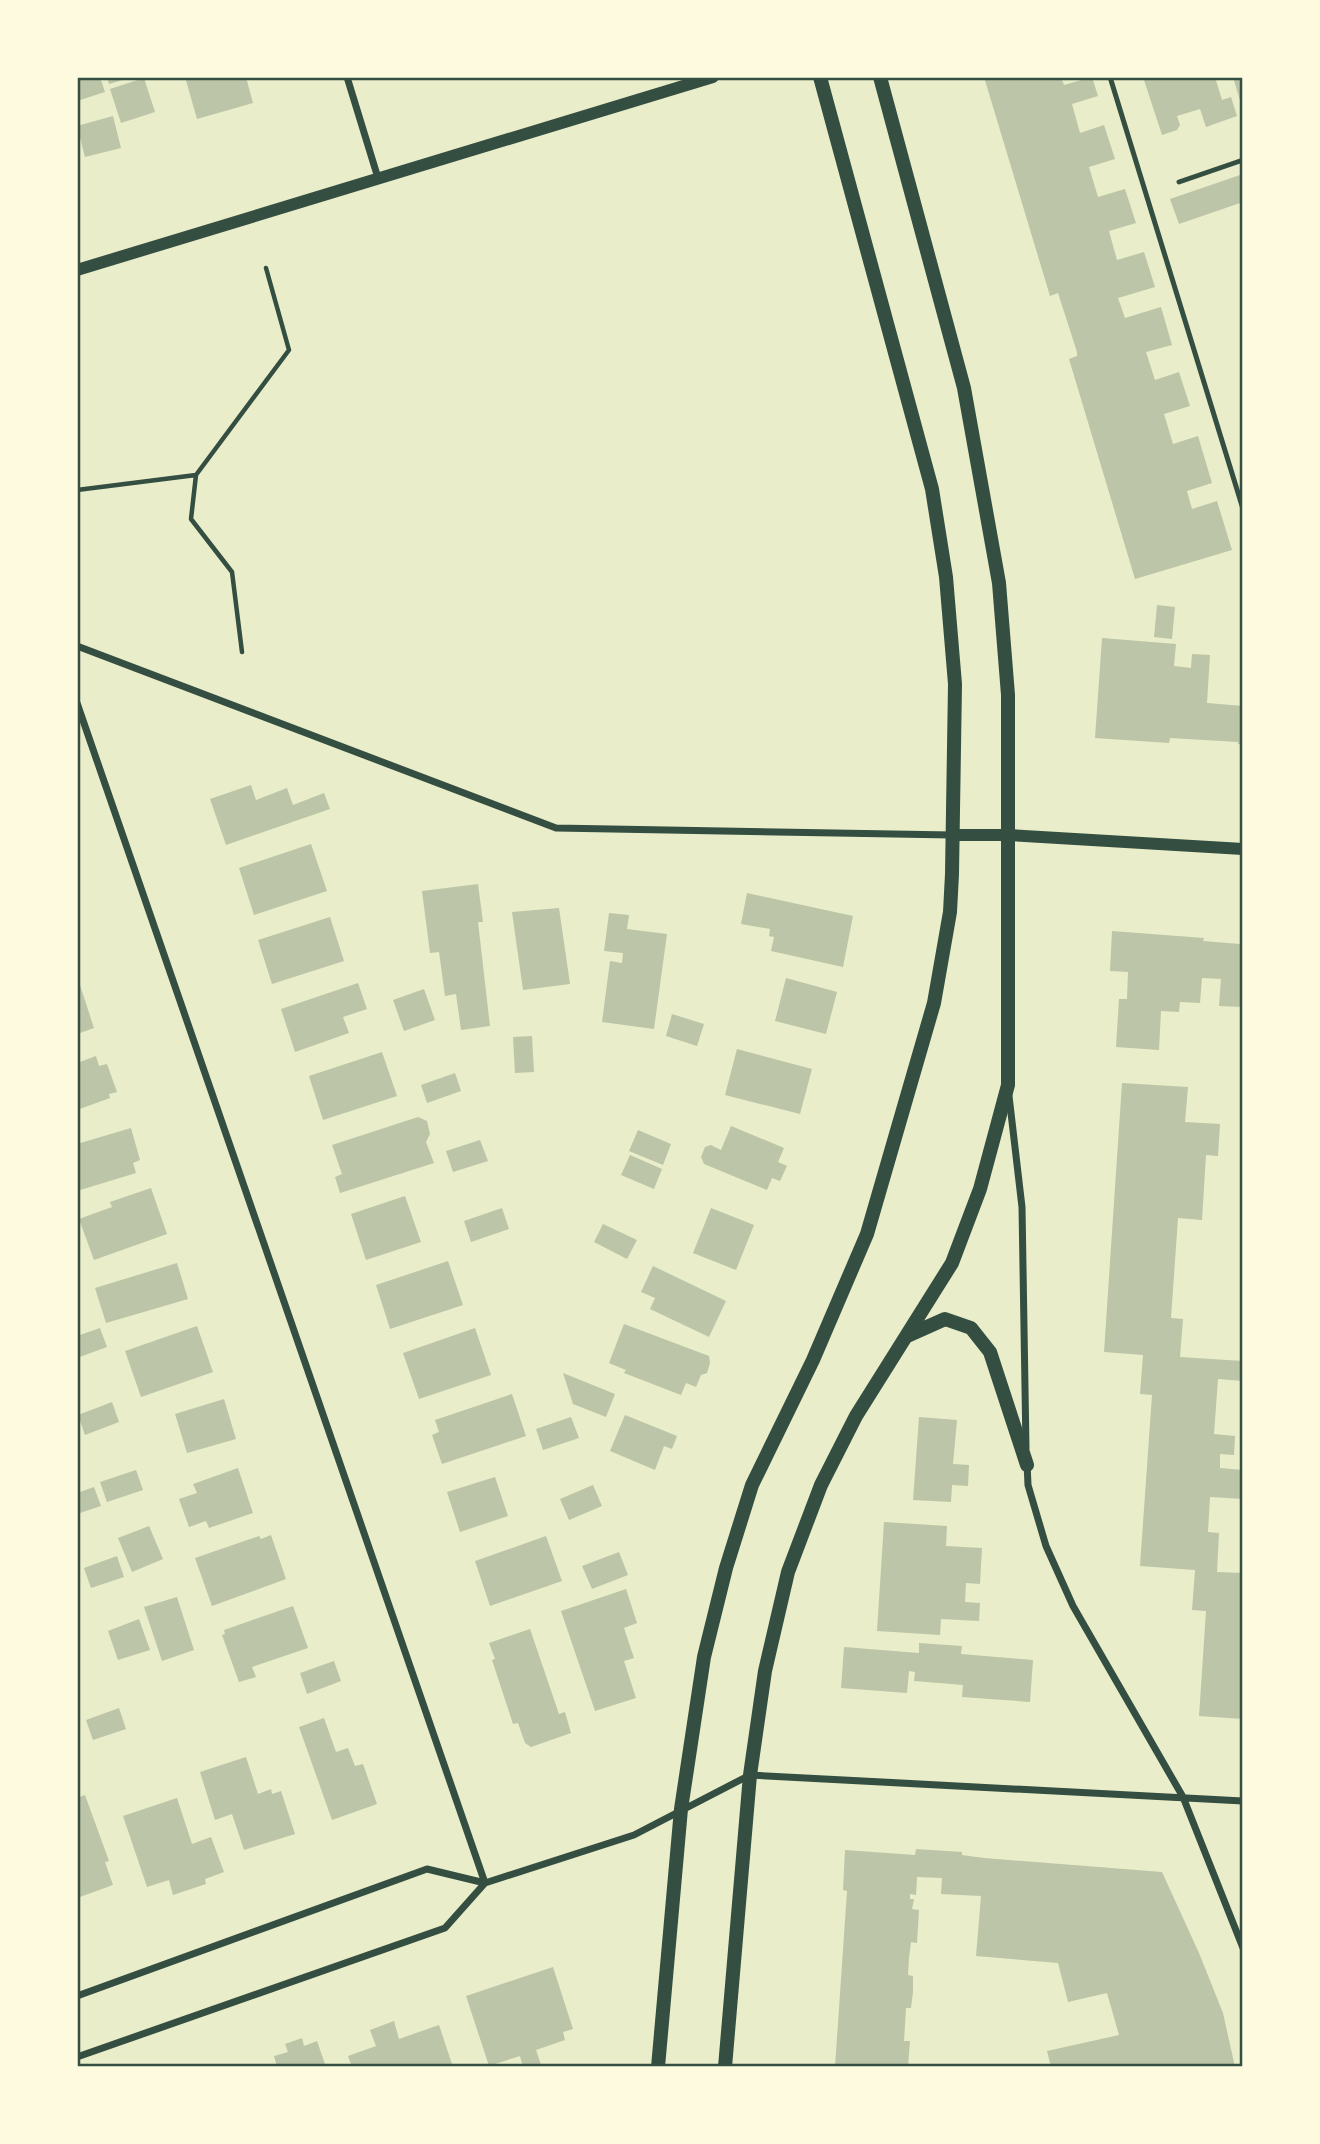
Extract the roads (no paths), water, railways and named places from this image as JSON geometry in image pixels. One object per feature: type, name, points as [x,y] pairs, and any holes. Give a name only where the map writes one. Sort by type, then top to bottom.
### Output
[{"type":"main road","points":[[658,2067],[681,1809],[704,1657],[726,1568],[752,1485],[813,1360],[867,1234],[934,1003],[950,912],[953,874],[955,684],[946,577],[932,489],[820,77]]},
{"type":"main road","points":[[725,2067],[750,1774],[765,1671],[788,1572],[821,1485],[856,1416],[952,1263],[980,1189],[1008,1085],[1008,695],[999,583],[964,387],[880,77]]},
{"type":"main road","points":[[905,1336],[945,1319],[971,1328],[990,1352],[1027,1465]]},
{"type":"street","points":[[347,77],[378,178]]},
{"type":"street","points":[[77,270],[713,77]]},
{"type":"street","points":[[77,646],[556,828],[1008,835],[1243,849]]},
{"type":"street","points":[[77,703],[485,1883]]},
{"type":"street","points":[[1008,1085],[1022,1207],[1028,1485],[1046,1546],[1073,1606],[1184,1797],[1243,1948]]},
{"type":"street","points":[[77,2057],[445,1928],[485,1883],[634,1835],[750,1774],[1243,1801]]},
{"type":"street","points":[[77,1996],[427,1869],[485,1883]]},
{"type":"lane","points":[[1110,77],[1243,509]]},
{"type":"lane","points":[[1179,182],[1243,160]]}]
